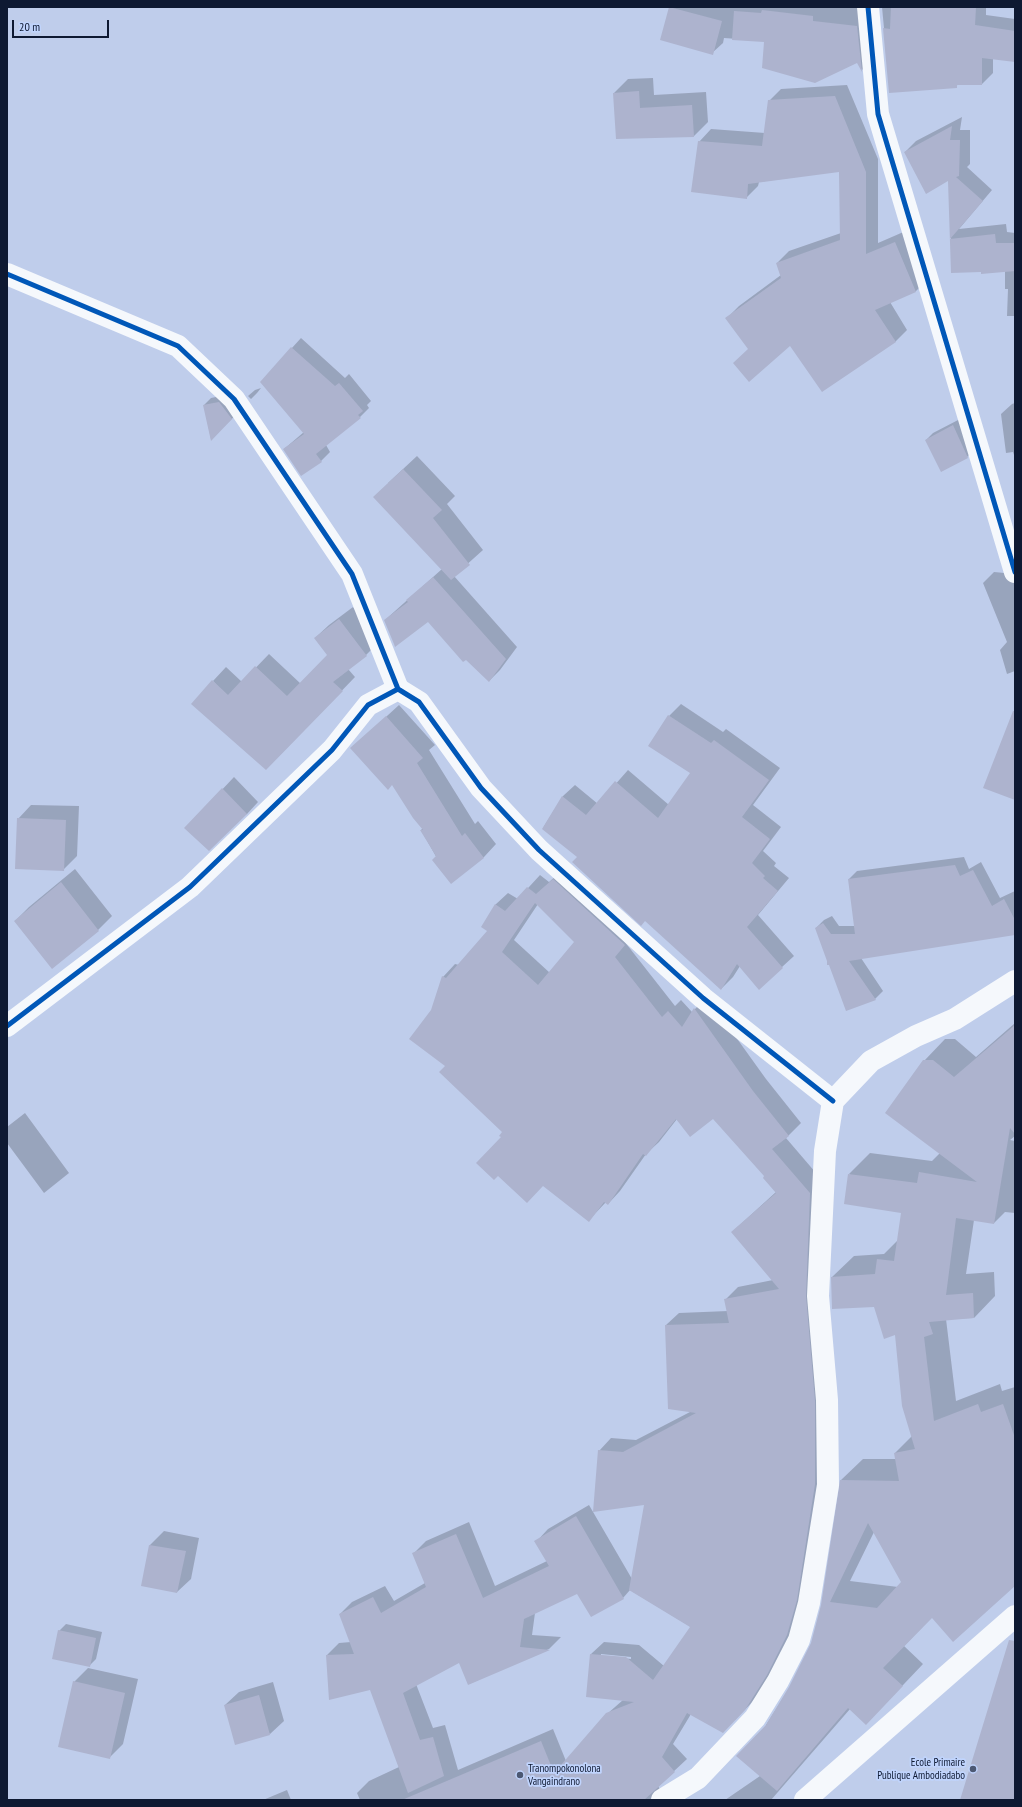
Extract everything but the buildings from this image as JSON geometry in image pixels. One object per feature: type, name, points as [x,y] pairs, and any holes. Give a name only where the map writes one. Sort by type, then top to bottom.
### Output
[{"type":"street","points":[[868,7],[878,114],[1015,572]]},
{"type":"street","points":[[7,274],[178,346],[234,398],[352,574],[398,689],[419,702],[481,788],[539,850],[703,998],[833,1101]]},
{"type":"street","points":[[7,1026],[190,887],[332,750],[368,705],[398,689]]},
{"type":"street","points":[[662,1800],[698,1778],[755,1718],[778,1681],[799,1640],[809,1603],[828,1486],[827,1400],[818,1296],[825,1151],[833,1101],[871,1061],[916,1036],[955,1019],[1015,981]]},
{"type":"street","points":[[805,1800],[1015,1616]]},
{"type":"cycle path","points":[[868,7],[878,114],[1015,572]]},
{"type":"cycle path","points":[[7,274],[178,346],[234,399],[352,574],[398,689]]},
{"type":"cycle path","points":[[7,1026],[190,887],[332,750],[368,705],[398,689],[419,702],[481,788],[539,850],[703,998],[833,1101]]},
{"type":"place","name":"Ecole Primaire Publique Ambodiadabo","points":[[973,1769]]},
{"type":"place","name":"Tranompokonolona Vangaindrano","points":[[520,1775]]}]
